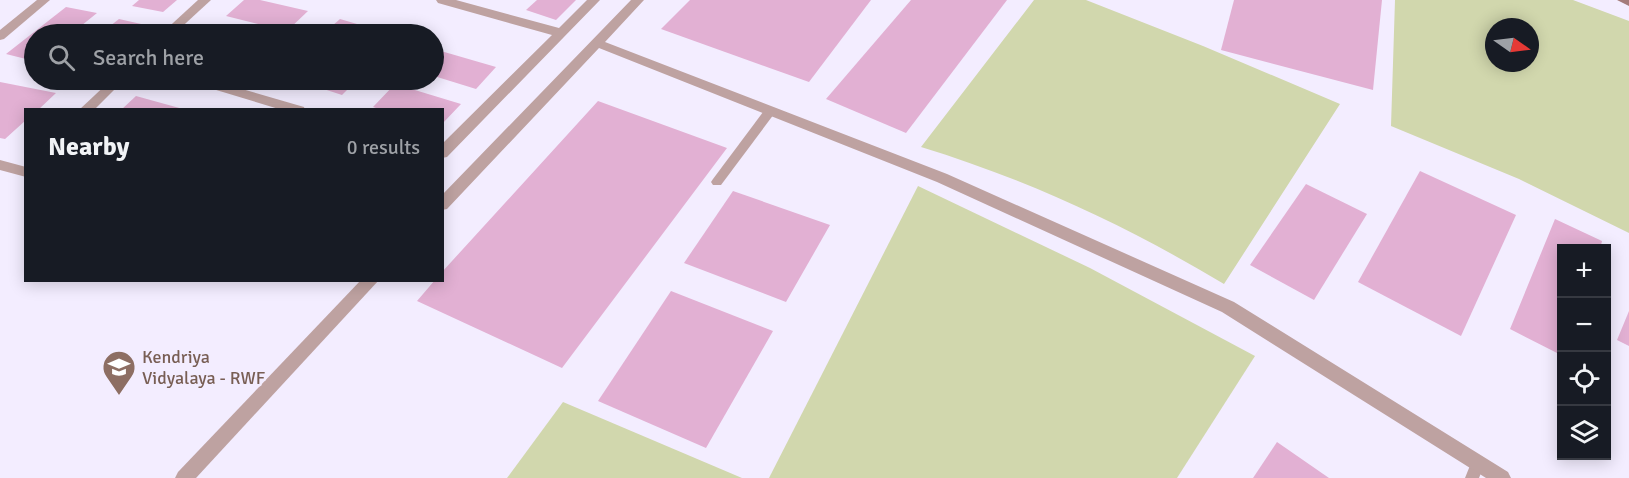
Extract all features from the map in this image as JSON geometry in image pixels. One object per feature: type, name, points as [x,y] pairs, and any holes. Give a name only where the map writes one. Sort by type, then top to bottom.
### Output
[{"type":"main road","points":[[1623,0],[1629,2]]},
{"type":"street","points":[[0,36],[45,0]]},
{"type":"street","points":[[178,24],[205,0]]},
{"type":"street","points":[[442,0],[561,33]]},
{"type":"street","points":[[444,151],[594,0]]},
{"type":"street","points":[[444,204],[638,0]]},
{"type":"street","points":[[0,20],[16,23]]},
{"type":"street","points":[[597,43],[942,178],[1227,307],[1502,478]]},
{"type":"street","points":[[87,108],[107,90]]},
{"type":"street","points":[[232,90],[292,108]]},
{"type":"street","points":[[0,165],[23,169]]},
{"type":"street","points":[[183,478],[369,282]]},
{"type":"lane","points":[[717,182],[770,111]]},
{"type":"lane","points":[[1472,478],[1478,463]]},
{"type":"green space","points":[[1034,0],[1086,0],[1340,104],[1224,284],[1151,243],[1077,206],[1000,174],[921,147]]},
{"type":"green space","points":[[1395,0],[1573,0],[1629,21],[1629,233],[1519,179],[1391,126]]},
{"type":"green space","points":[[918,186],[1090,268],[1255,356],[1177,478],[769,478]]},
{"type":"green space","points":[[563,402],[742,478],[507,478]]},
{"type":"building","points":[[139,0],[177,0],[163,12],[132,6]]},
{"type":"building","points":[[244,0],[260,0],[308,11],[294,24],[259,24],[226,16]]},
{"type":"building","points":[[537,0],[576,0],[556,20],[526,10]]},
{"type":"building","points":[[690,0],[871,0],[809,82],[661,29]]},
{"type":"building","points":[[911,0],[1007,0],[906,133],[826,99]]},
{"type":"building","points":[[1234,0],[1382,0],[1373,90],[1221,50]]},
{"type":"building","points":[[66,7],[97,13],[83,24],[44,24]]},
{"type":"building","points":[[119,19],[141,24],[113,24]]},
{"type":"building","points":[[340,19],[357,24],[334,24]]},
{"type":"building","points":[[24,40],[24,58],[6,54]]},
{"type":"building","points":[[444,52],[496,67],[476,89],[444,79]]},
{"type":"building","points":[[0,82],[24,87],[24,90],[56,93],[40,108],[24,108],[24,122],[5,139],[0,138]]},
{"type":"building","points":[[327,90],[347,90],[342,95]]},
{"type":"building","points":[[389,90],[415,90],[461,104],[444,122],[444,108],[373,107]]},
{"type":"building","points":[[136,96],[179,108],[123,108]]},
{"type":"building","points":[[598,101],[727,148],[562,368],[417,301],[433,282],[444,282],[444,270]]},
{"type":"building","points":[[1420,171],[1516,215],[1461,336],[1358,282]]},
{"type":"building","points":[[1306,184],[1367,214],[1314,300],[1250,265]]},
{"type":"building","points":[[733,191],[830,225],[786,302],[684,263]]},
{"type":"building","points":[[1555,219],[1602,241],[1601,244],[1557,244],[1557,353],[1510,329]]},
{"type":"building","points":[[671,291],[773,331],[706,448],[598,401]]},
{"type":"building","points":[[1629,311],[1629,346],[1617,340]]},
{"type":"building","points":[[1277,442],[1329,478],[1253,478]]},
{"type":"place","name":"Kendriya Vidyalaya - RWF","points":[[119,396]]}]
